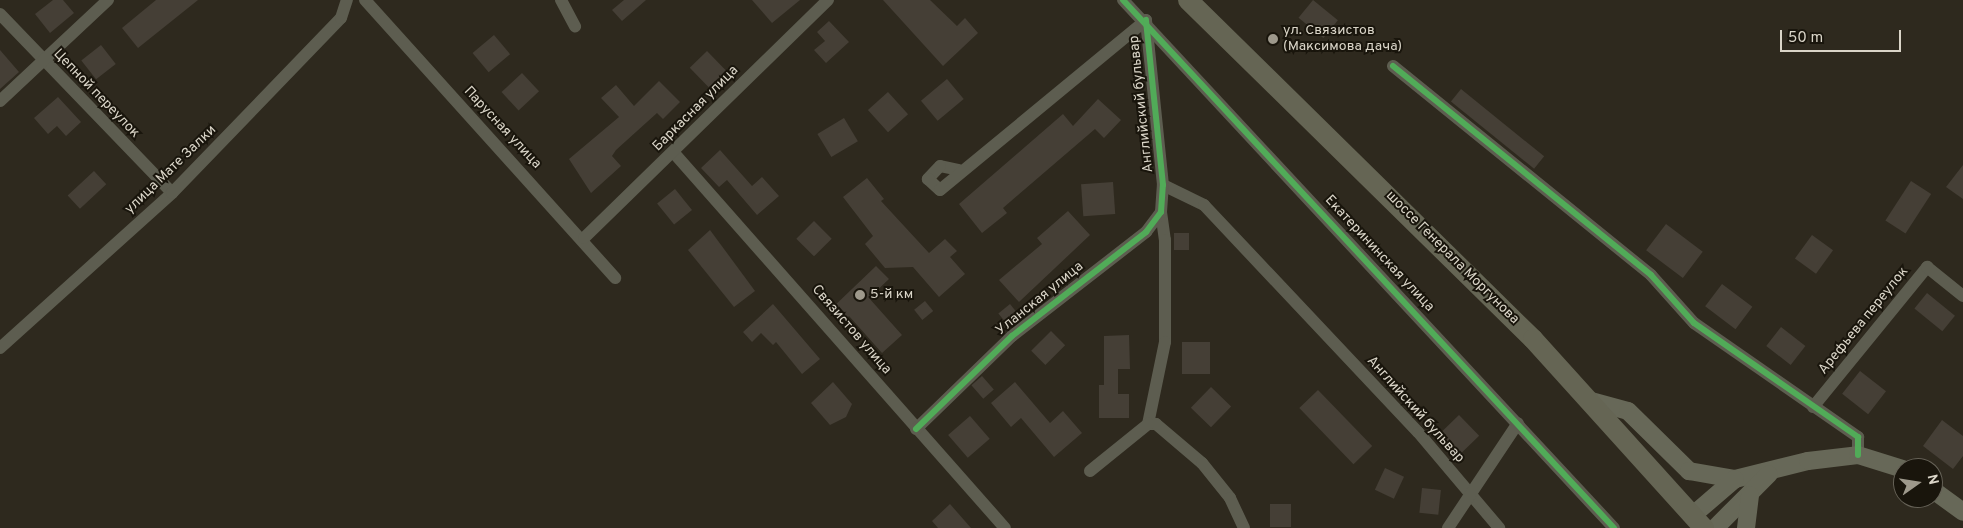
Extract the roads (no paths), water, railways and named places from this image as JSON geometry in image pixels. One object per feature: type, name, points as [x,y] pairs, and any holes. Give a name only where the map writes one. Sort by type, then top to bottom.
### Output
[{"type":"main road","name":"шоссе Генерала Моргунова","points":[[1188,0],[1312,118],[1591,401],[1699,521]]},
{"type":"street","points":[[0,101],[108,0]]},
{"type":"street","name":"улица Мате Залки","points":[[0,348],[172,193],[341,18],[347,0]]},
{"type":"street","name":"Парусная улица","points":[[365,0],[584,238],[615,278]]},
{"type":"street","points":[[561,0],[575,26]]},
{"type":"street","name":"Екатерининская улица","points":[[1123,0],[1146,20],[1614,528]]},
{"type":"street","name":"Баркасная улица","points":[[584,238],[674,152],[824,1]]},
{"type":"street","name":"Цепной переулок","points":[[0,14],[43,61],[172,193]]},
{"type":"street","name":"Английский бульвар","points":[[959,170],[1146,20]]},
{"type":"street","name":"Английский бульвар","points":[[1146,20],[1163,184],[1204,205],[1418,432],[1499,528]]},
{"type":"street","points":[[1393,66],[1651,275],[1694,323],[1858,437],[1858,455]]},
{"type":"street","name":"Связистов улица","points":[[674,152],[1005,528]]},
{"type":"street","points":[[1148,424],[1165,342],[1166,240],[1161,212],[1163,184]]},
{"type":"street","name":"Уланская улица","points":[[916,428],[1012,336],[1146,232],[1161,212]]},
{"type":"street","name":"Арефьева переулок","points":[[1813,407],[1927,267],[1963,296]]},
{"type":"street","points":[[1591,401],[1628,411],[1689,471],[1736,479],[1769,474],[1808,461],[1858,455],[1893,466]]},
{"type":"street","points":[[1448,528],[1518,423]]},
{"type":"street","points":[[1090,471],[1148,424],[1156,424],[1202,463],[1230,498],[1244,528]]},
{"type":"street","points":[[1715,528],[1769,474]]},
{"type":"street","points":[[1699,521],[1736,479]]},
{"type":"street","points":[[1746,528],[1750,495]]},
{"type":"street","points":[[1943,497],[1963,512]]},
{"type":"place","name":"ул. Связистов (Максимова дача)","points":[[1273,39]]},
{"type":"place","name":"5-й км","points":[[860,295]]}]
